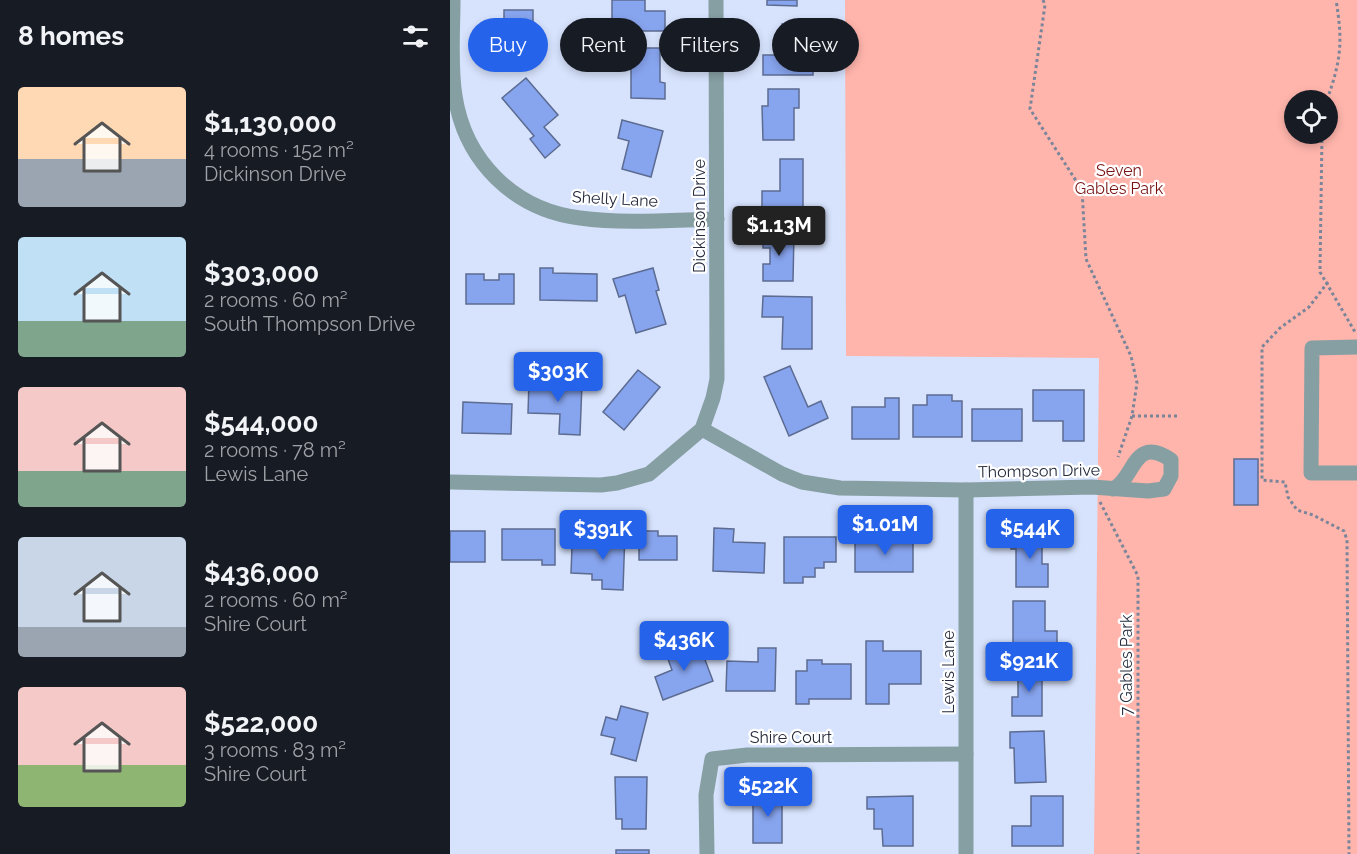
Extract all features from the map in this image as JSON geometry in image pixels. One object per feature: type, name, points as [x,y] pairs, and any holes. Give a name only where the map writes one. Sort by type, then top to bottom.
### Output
[{"type":"street","name":"Shelly Lane","points":[[453,0],[453,75],[458,110],[470,145],[483,165],[504,185],[523,199],[547,210],[579,218],[717,219]]},
{"type":"street","name":"Dickinson Drive","points":[[702,429],[717,379],[716,0]]},
{"type":"street","points":[[1357,347],[1312,348],[1311,473],[1357,472]]},
{"type":"street","points":[[450,482],[617,483],[649,474],[702,429]]},
{"type":"street","name":"Thompson Drive","points":[[702,429],[782,474],[816,485],[840,488],[966,490],[1092,487],[1113,489]]},
{"type":"street","name":"Lewis Lane","points":[[966,490],[966,854]]},
{"type":"street","name":"Shire Court","points":[[707,854],[706,795],[712,759],[747,754],[966,754]]},
{"type":"path","points":[[1043,0],[1045,5],[1030,109],[1082,190],[1086,259],[1131,356],[1137,383],[1132,416],[1114,466]]},
{"type":"path","points":[[1330,90],[1339,65],[1341,32],[1336,0]]},
{"type":"path","points":[[1322,144],[1320,272],[1357,336]]},
{"type":"path","points":[[1328,282],[1309,307],[1280,328],[1262,348],[1262,480],[1285,482],[1288,497],[1297,510],[1313,515],[1344,531],[1347,540],[1349,854]]},
{"type":"path","points":[[1132,416],[1179,416]]},
{"type":"path","name":"7 Gables Park","points":[[1092,487],[1138,576],[1138,854]]},
{"type":"green space","name":"Seven Gables Park","points":[[845,0],[1357,0],[1357,854],[1094,854],[1099,358],[846,356],[845,72],[859,72],[859,18],[845,18]]},
{"type":"building","points":[[612,0],[645,0],[645,11],[665,11],[665,18],[659,18],[659,31],[647,31],[647,18],[612,18]]},
{"type":"building","points":[[767,0],[797,0],[797,6],[767,5]]},
{"type":"building","points":[[504,10],[533,10],[533,18],[504,18]]},
{"type":"building","points":[[647,48],[659,48],[660,82],[665,83],[665,99],[631,98],[631,72],[647,72]]},
{"type":"building","points":[[763,55],[772,55],[772,72],[813,72],[813,75],[763,75]]},
{"type":"building","points":[[526,78],[558,115],[544,127],[560,145],[545,158],[530,139],[534,136],[502,98]]},
{"type":"building","points":[[768,89],[799,89],[799,108],[794,108],[794,140],[763,140],[762,106],[768,106]]},
{"type":"building","points":[[622,120],[663,131],[651,177],[622,169],[629,141],[618,138]]},
{"type":"building","points":[[780,159],[803,159],[803,211],[762,211],[762,191],[780,191]]},
{"type":"building","points":[[763,233],[794,233],[793,281],[763,281],[763,264],[770,264],[770,248],[763,248]]},
{"type":"building","points":[[540,268],[553,268],[553,273],[597,274],[597,301],[540,300]]},
{"type":"building","points":[[653,268],[659,290],[656,291],[666,324],[636,333],[625,295],[619,297],[613,279]]},
{"type":"building","points":[[466,274],[484,274],[484,280],[499,280],[499,274],[514,274],[514,304],[466,304]]},
{"type":"building","points":[[763,296],[812,297],[812,349],[782,349],[783,317],[762,317]]},
{"type":"building","points":[[790,366],[808,407],[821,401],[828,418],[789,436],[764,377]]},
{"type":"building","points":[[638,370],[660,387],[624,430],[603,412]]},
{"type":"building","points":[[529,381],[582,383],[580,435],[559,434],[560,414],[528,413]]},
{"type":"building","points":[[1033,390],[1084,390],[1084,441],[1063,441],[1063,421],[1033,421]]},
{"type":"building","points":[[927,395],[952,395],[952,401],[962,401],[962,437],[913,437],[913,405],[927,405]]},
{"type":"building","points":[[885,398],[899,398],[899,439],[852,439],[852,407],[885,407]]},
{"type":"building","points":[[463,402],[512,404],[511,434],[462,433]]},
{"type":"building","points":[[972,409],[1022,409],[1022,441],[972,441]]},
{"type":"building","points":[[1234,459],[1258,459],[1258,505],[1234,505]]},
{"type":"building","points":[[714,528],[734,529],[733,542],[765,543],[764,573],[713,571]]},
{"type":"building","points":[[502,529],[555,529],[555,565],[542,565],[542,560],[502,560]]},
{"type":"building","points":[[605,530],[625,531],[623,590],[602,589],[602,580],[592,580],[592,574],[571,573],[572,547],[604,548]]},
{"type":"building","points":[[450,531],[485,531],[485,562],[450,562]]},
{"type":"building","points":[[639,531],[658,531],[658,536],[677,536],[677,560],[639,560]]},
{"type":"building","points":[[1011,533],[1042,533],[1042,564],[1048,564],[1048,587],[1016,587],[1016,549],[1011,549]]},
{"type":"building","points":[[784,537],[836,537],[836,562],[824,562],[824,568],[815,568],[815,577],[803,577],[803,583],[784,583]]},
{"type":"building","points":[[889,538],[913,538],[913,572],[855,572],[855,542],[889,542]]},
{"type":"building","points":[[1013,601],[1045,601],[1045,631],[1057,631],[1057,652],[1013,653]]},
{"type":"building","points":[[866,641],[883,641],[883,651],[921,651],[921,684],[889,684],[889,704],[866,704]]},
{"type":"building","points":[[688,642],[692,653],[701,649],[713,681],[663,700],[655,677],[672,670],[665,651]]},
{"type":"building","points":[[758,648],[776,648],[775,691],[726,691],[727,661],[758,662]]},
{"type":"building","points":[[807,660],[822,660],[822,664],[851,664],[851,699],[809,699],[809,704],[796,704],[796,671],[807,671]]},
{"type":"building","points":[[1018,667],[1042,667],[1042,716],[1012,716],[1012,697],[1018,697]]},
{"type":"building","points":[[621,706],[648,713],[636,761],[611,754],[615,738],[601,735],[606,717],[617,720]]},
{"type":"building","points":[[1044,731],[1046,782],[1015,783],[1014,748],[1010,748],[1010,732]]},
{"type":"building","points":[[615,777],[647,777],[646,829],[622,829],[622,819],[616,819]]},
{"type":"building","points":[[753,793],[782,793],[782,843],[753,843]]},
{"type":"building","points":[[913,796],[913,846],[883,846],[882,829],[874,829],[874,809],[867,809],[867,797]]},
{"type":"building","points":[[1031,796],[1063,796],[1063,846],[1012,846],[1012,826],[1031,826]]},
{"type":"building","points":[[616,850],[649,850],[649,854],[616,854]]}]
